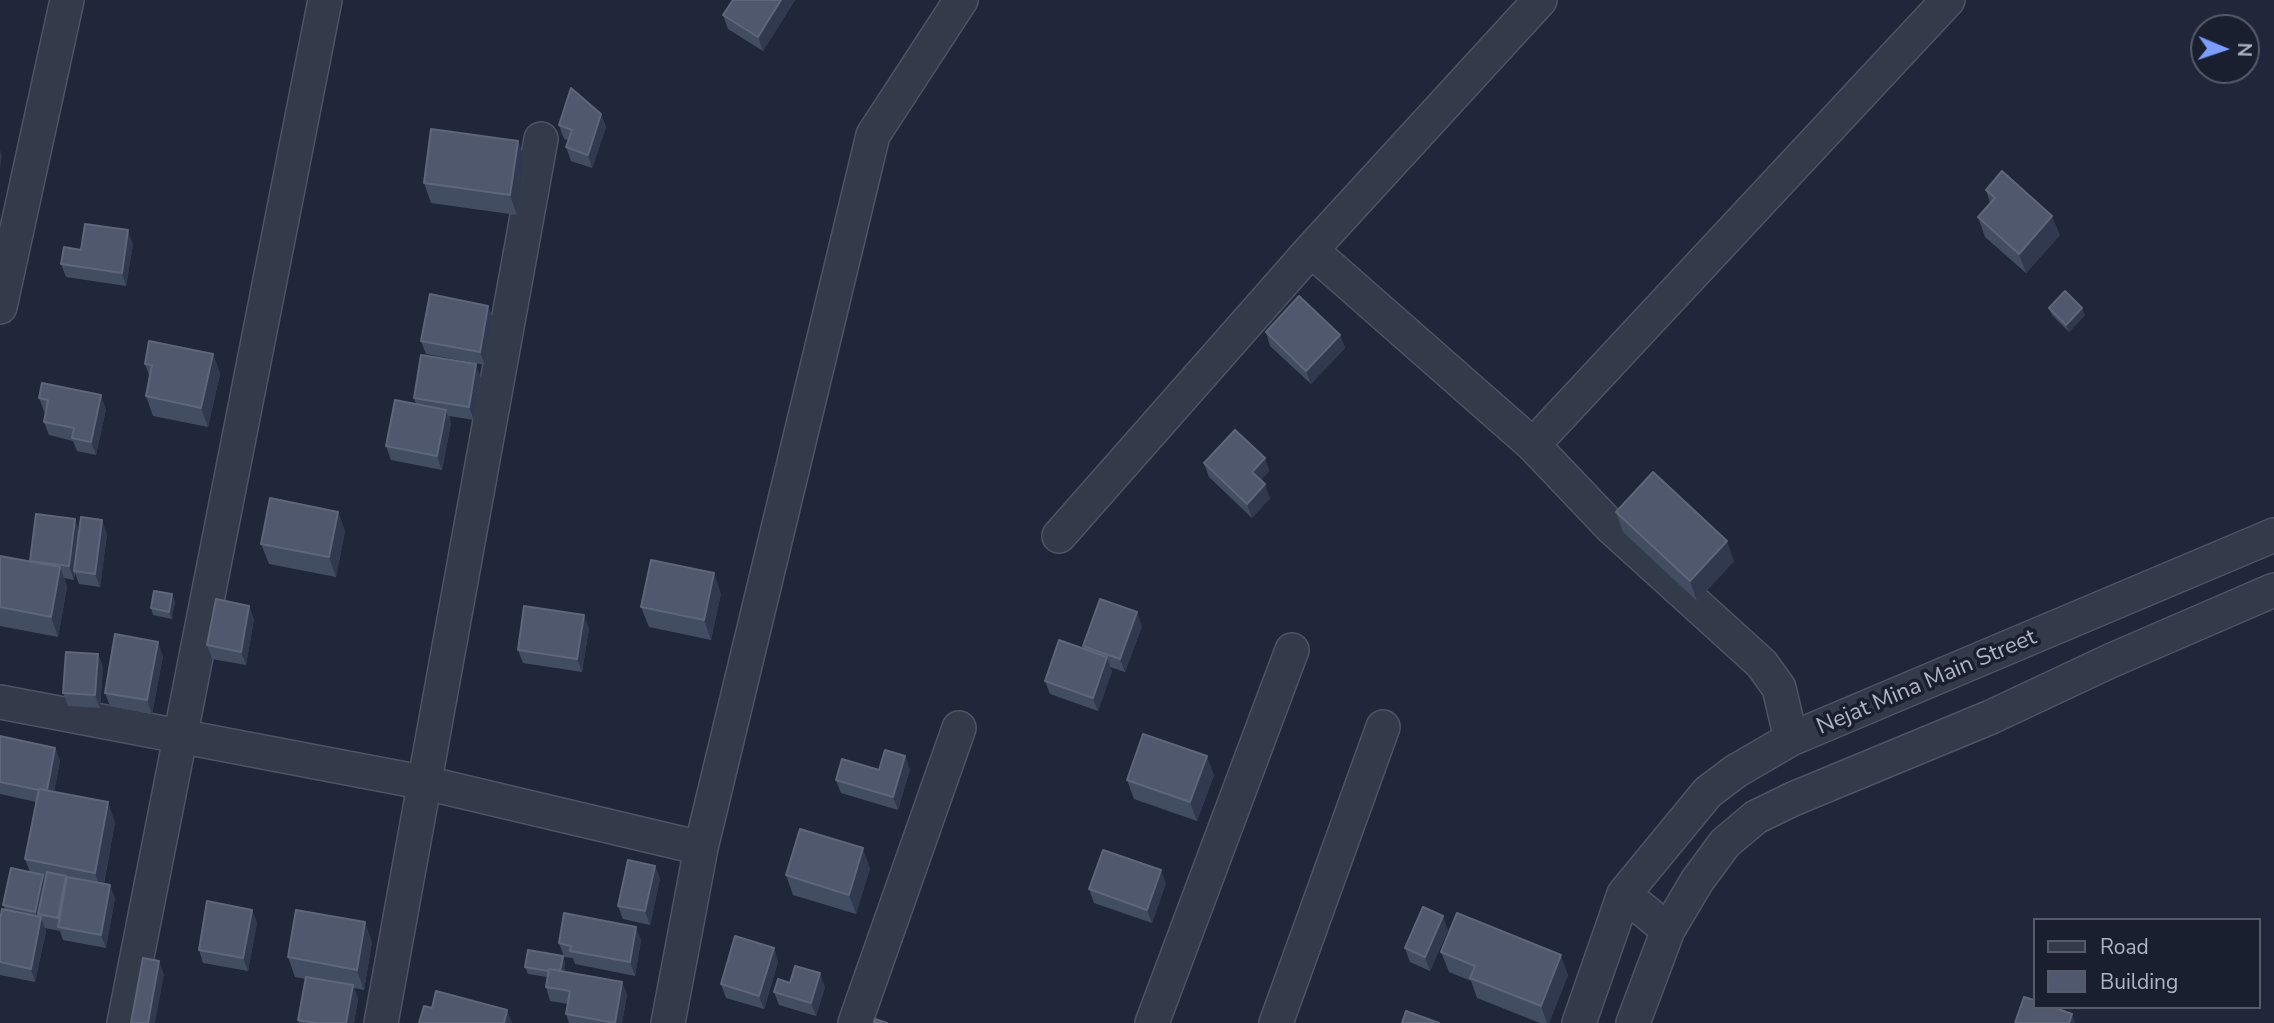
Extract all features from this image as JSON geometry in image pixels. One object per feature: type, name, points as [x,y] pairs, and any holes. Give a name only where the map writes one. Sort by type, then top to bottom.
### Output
[{"type":"street","points":[[0,307],[67,0]]},
{"type":"street","points":[[124,1023],[324,0]]},
{"type":"street","points":[[668,1023],[701,848],[873,135],[961,0]]},
{"type":"street","points":[[1059,536],[1311,250],[1540,0]]},
{"type":"street","points":[[1533,444],[1948,0]]},
{"type":"street","points":[[380,1023],[426,783],[541,139]]},
{"type":"street","points":[[1311,250],[1533,444],[1612,528],[1762,664],[1779,688],[1791,739]]},
{"type":"street","name":"Nejat Mina Main Street","points":[[1624,894],[1708,792],[1736,771],[1791,739],[2274,535]]},
{"type":"street","points":[[1633,1023],[1668,930],[1697,881],[1725,843],[1756,817],[1991,717],[2110,661],[2274,590]]},
{"type":"street","points":[[1152,1023],[1293,650]]},
{"type":"street","points":[[0,702],[180,734],[426,783],[701,848]]},
{"type":"street","points":[[1276,1023],[1383,727]]},
{"type":"street","points":[[855,1023],[960,728]]},
{"type":"street","points":[[1579,1023],[1624,894],[1668,930]]},
{"type":"building","points":[[733,0],[781,0],[758,37],[723,15]]},
{"type":"building","points":[[571,88],[601,114],[588,155],[566,147],[572,130],[559,125]]},
{"type":"building","points":[[431,129],[518,141],[510,195],[424,183]]},
{"type":"building","points":[[2002,171],[2052,216],[2019,254],[1978,217],[1995,198],[1986,190]]},
{"type":"building","points":[[85,224],[128,230],[122,273],[61,264],[64,247],[81,250]]},
{"type":"building","points":[[2065,291],[2082,308],[2066,325],[2049,308]]},
{"type":"building","points":[[430,294],[488,306],[480,352],[421,341]]},
{"type":"building","points":[[1299,296],[1340,335],[1306,371],[1266,332]]},
{"type":"building","points":[[149,341],[213,354],[201,408],[146,396],[152,365],[145,364]]},
{"type":"building","points":[[421,355],[476,364],[469,407],[414,398]]},
{"type":"building","points":[[42,383],[101,395],[91,442],[72,438],[74,428],[44,422],[48,400],[39,398]]},
{"type":"building","points":[[395,400],[446,410],[437,456],[386,446]]},
{"type":"building","points":[[1235,430],[1265,458],[1252,472],[1265,484],[1247,504],[1204,463]]},
{"type":"building","points":[[1653,472],[1727,541],[1690,581],[1616,512]]},
{"type":"building","points":[[270,498],[338,512],[329,557],[261,544]]},
{"type":"building","points":[[36,514],[75,519],[69,566],[30,561]]},
{"type":"building","points":[[81,517],[102,520],[95,574],[74,571]]},
{"type":"building","points":[[0,556],[60,567],[51,617],[0,607]]},
{"type":"building","points":[[651,560],[714,573],[704,620],[641,607]]},
{"type":"building","points":[[154,591],[172,594],[169,612],[151,608]]},
{"type":"building","points":[[216,599],[249,606],[241,652],[207,645]]},
{"type":"building","points":[[1100,599],[1137,612],[1120,659],[1083,646]]},
{"type":"building","points":[[524,606],[584,615],[577,659],[518,650]]},
{"type":"building","points":[[115,634],[158,642],[147,700],[105,693]]},
{"type":"building","points":[[1059,640],[1107,657],[1093,698],[1045,681]]},
{"type":"building","points":[[66,652],[98,654],[95,695],[63,693]]},
{"type":"building","points":[[1143,734],[1207,756],[1190,802],[1127,780]]},
{"type":"building","points":[[0,736],[55,748],[47,790],[0,782]]},
{"type":"building","points":[[885,750],[905,756],[893,797],[836,780],[842,759],[879,770]]},
{"type":"building","points":[[39,789],[108,802],[95,873],[25,859]]},
{"type":"building","points":[[800,829],[863,848],[849,895],[786,875]]},
{"type":"building","points":[[1103,850],[1161,870],[1147,910],[1089,889]]},
{"type":"building","points":[[628,860],[655,866],[645,911],[618,906]]},
{"type":"building","points":[[11,868],[43,875],[35,912],[3,905]]},
{"type":"building","points":[[47,872],[66,876],[58,918],[38,914]]},
{"type":"building","points":[[67,877],[110,885],[101,935],[58,927]]},
{"type":"building","points":[[207,901],[252,910],[243,958],[199,950]]},
{"type":"building","points":[[1423,907],[1443,916],[1425,957],[1405,948]]},
{"type":"building","points":[[2,909],[41,917],[31,969],[0,962]]},
{"type":"building","points":[[296,910],[365,922],[357,970],[288,957]]},
{"type":"building","points":[[564,913],[636,927],[630,962],[570,951],[571,946],[559,943]]},
{"type":"building","points":[[1457,913],[1561,955],[1541,1006],[1470,978],[1475,966],[1441,952]]},
{"type":"building","points":[[735,936],[774,948],[759,996],[721,984]]},
{"type":"building","points":[[528,950],[563,956],[560,971],[525,967]]},
{"type":"building","points":[[143,958],[159,961],[148,1023],[131,1023]]},
{"type":"building","points":[[795,966],[820,973],[811,1003],[774,992],[778,979],[790,983]]},
{"type":"building","points":[[549,969],[622,982],[615,1023],[566,1014],[570,991],[546,987]]},
{"type":"building","points":[[306,977],[353,985],[346,1023],[298,1020]]},
{"type":"building","points":[[436,991],[507,1010],[504,1023],[419,1023],[424,1006],[432,1008]]},
{"type":"building","points":[[2024,997],[2032,999],[2032,1009],[2058,1009],[2072,1014],[2069,1023],[2015,1023]]},
{"type":"building","points":[[1406,1011],[1439,1023],[1402,1023]]}]
